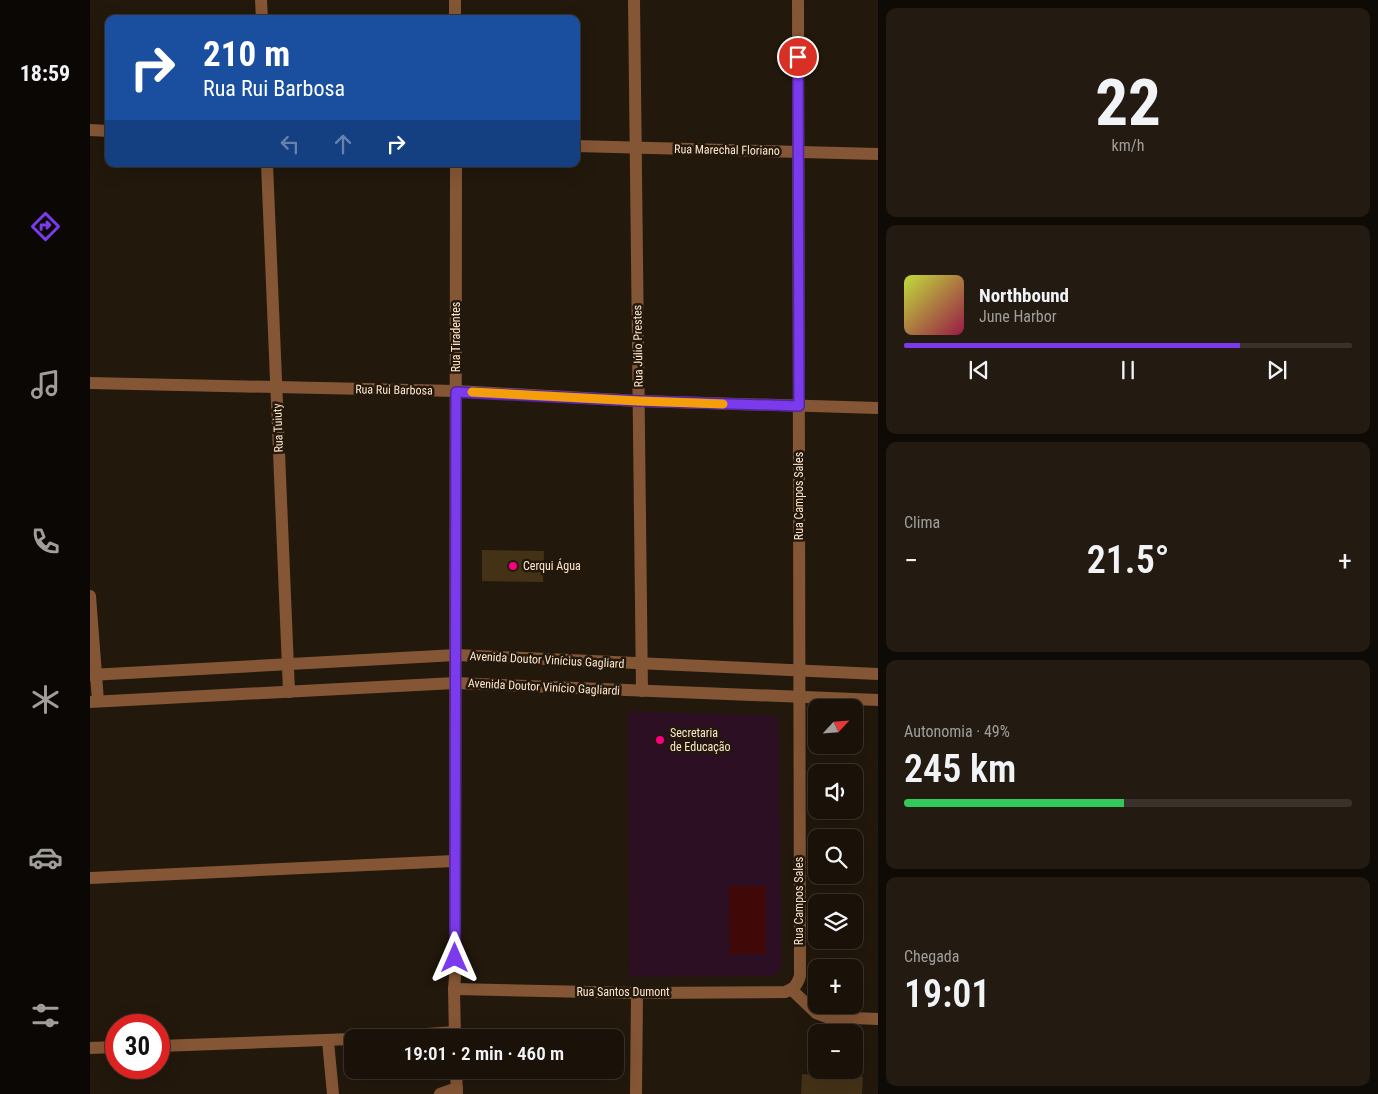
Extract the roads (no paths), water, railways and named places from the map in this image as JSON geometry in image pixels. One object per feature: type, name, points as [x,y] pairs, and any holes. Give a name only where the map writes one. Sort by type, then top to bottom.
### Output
[{"type":"street","points":[[261,0],[262,15]]},
{"type":"street","points":[[455,0],[455,15]]},
{"type":"street","name":"Rua Júlio Prestes","points":[[634,0],[642,691]]},
{"type":"street","name":"Rua Campos Sales","points":[[792,990],[800,976],[798,0]]},
{"type":"street","points":[[90,130],[105,131]]},
{"type":"street","name":"Rua Marechal Floriano","points":[[580,146],[878,154]]},
{"type":"street","name":"Rua Tuiuty","points":[[267,167],[289,692]]},
{"type":"street","name":"Rua Tiradentes","points":[[455,1029],[456,167]]},
{"type":"street","name":"Rua Rui Barbosa","points":[[90,383],[456,392],[639,401],[878,408]]},
{"type":"street","points":[[90,596],[94,701]]},
{"type":"street","name":"Avenida Doutor Vinícius Gagliard","points":[[93,675],[456,655],[878,674]]},
{"type":"street","name":"Avenida Doutor Vinício Gagliardi","points":[[94,701],[455,683],[878,700]]},
{"type":"street","points":[[90,878],[454,861]]},
{"type":"street","name":"Rua Santos Dumont","points":[[454,989],[637,993],[785,992],[792,990]]},
{"type":"street","points":[[792,990],[816,1012],[827,1017],[878,1019]]},
{"type":"street","points":[[636,1094],[637,993]]},
{"type":"street","points":[[170,1046],[344,1040]]},
{"type":"street","points":[[328,1041],[333,1094]]},
{"type":"street","points":[[90,1048],[105,1047]]},
{"type":"street","points":[[440,1094],[457,1091]]},
{"type":"place","name":"Cerqui Água","points":[[513,566]]},
{"type":"place","name":"Secretaria de Educação","points":[[660,740]]}]
